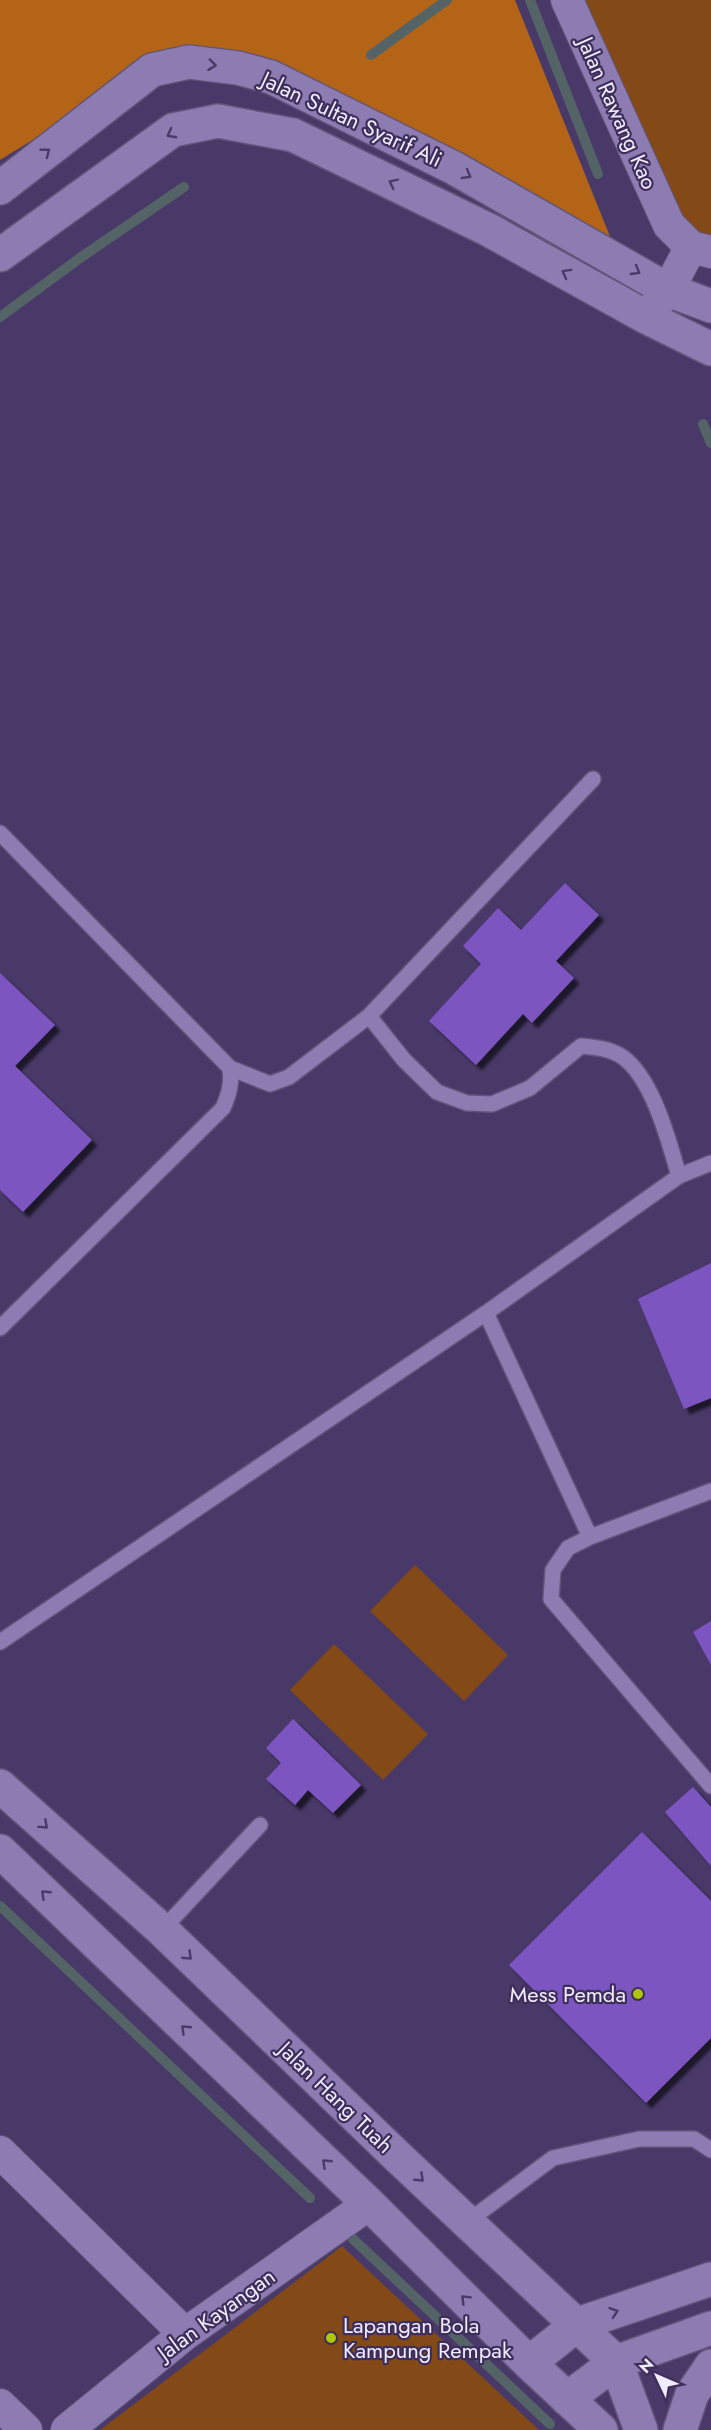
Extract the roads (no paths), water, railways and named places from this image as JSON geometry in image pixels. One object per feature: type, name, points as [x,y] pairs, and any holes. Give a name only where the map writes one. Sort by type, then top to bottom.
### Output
[{"type":"main road","name":"Jalan Sultan Syarif Ali","points":[[0,188],[152,70],[189,63],[238,68],[271,77],[454,168],[668,290],[711,306]]},
{"type":"main road","name":"Jalan Sultan Syarif Ali","points":[[0,255],[173,130],[218,121],[293,135],[489,230],[646,318],[711,349]]},
{"type":"main road","name":"Jalan Hang Tuah","points":[[0,1786],[162,1930],[616,2362],[641,2430]]},
{"type":"main road","points":[[0,1851],[601,2430]]},
{"type":"main road","points":[[529,2363],[578,2324],[711,2279]]},
{"type":"main road","points":[[567,2399],[616,2362],[711,2328]]},
{"type":"main road","points":[[680,2430],[692,2394],[711,2366]]},
{"type":"street","name":"Jalan Rawang Kao","points":[[567,0],[669,225],[701,249]]},
{"type":"street","points":[[646,318],[701,249]]},
{"type":"street","points":[[0,2152],[185,2334]]},
{"type":"street","name":"Jalan Kayangan","points":[[67,2430],[185,2334],[369,2204]]},
{"type":"street","points":[[0,2405],[26,2430]]},
{"type":"lane","points":[[0,832],[230,1068],[270,1084],[289,1077],[369,1016],[593,779]]},
{"type":"lane","points":[[369,1016],[404,1060],[437,1092],[467,1103],[492,1104],[530,1088],[581,1046],[615,1052],[636,1067],[664,1122],[679,1176]]},
{"type":"lane","points":[[0,1328],[223,1108],[230,1091],[230,1068]]},
{"type":"lane","points":[[0,1642],[486,1313],[679,1176],[711,1163]]},
{"type":"lane","points":[[486,1313],[590,1537]]},
{"type":"lane","points":[[711,1491],[590,1537],[568,1548],[553,1570],[551,1599],[711,1786]]},
{"type":"lane","points":[[162,1930],[260,1825]]},
{"type":"lane","points":[[467,2222],[554,2158],[639,2139],[694,2139],[711,2150]]},
{"type":"waterway","points":[[371,55],[447,0]]},
{"type":"waterway","points":[[530,0],[598,174]]},
{"type":"waterway","points":[[0,317],[80,258],[184,187]]},
{"type":"waterway","points":[[703,424],[711,443]]},
{"type":"waterway","points":[[0,1906],[310,2198]]},
{"type":"waterway","points":[[353,2239],[550,2424]]},
{"type":"place","name":"Mess Pemda","points":[[638,1994]]},
{"type":"place","name":"Lapangan Bola Kampung Rempak","points":[[331,2338]]}]
